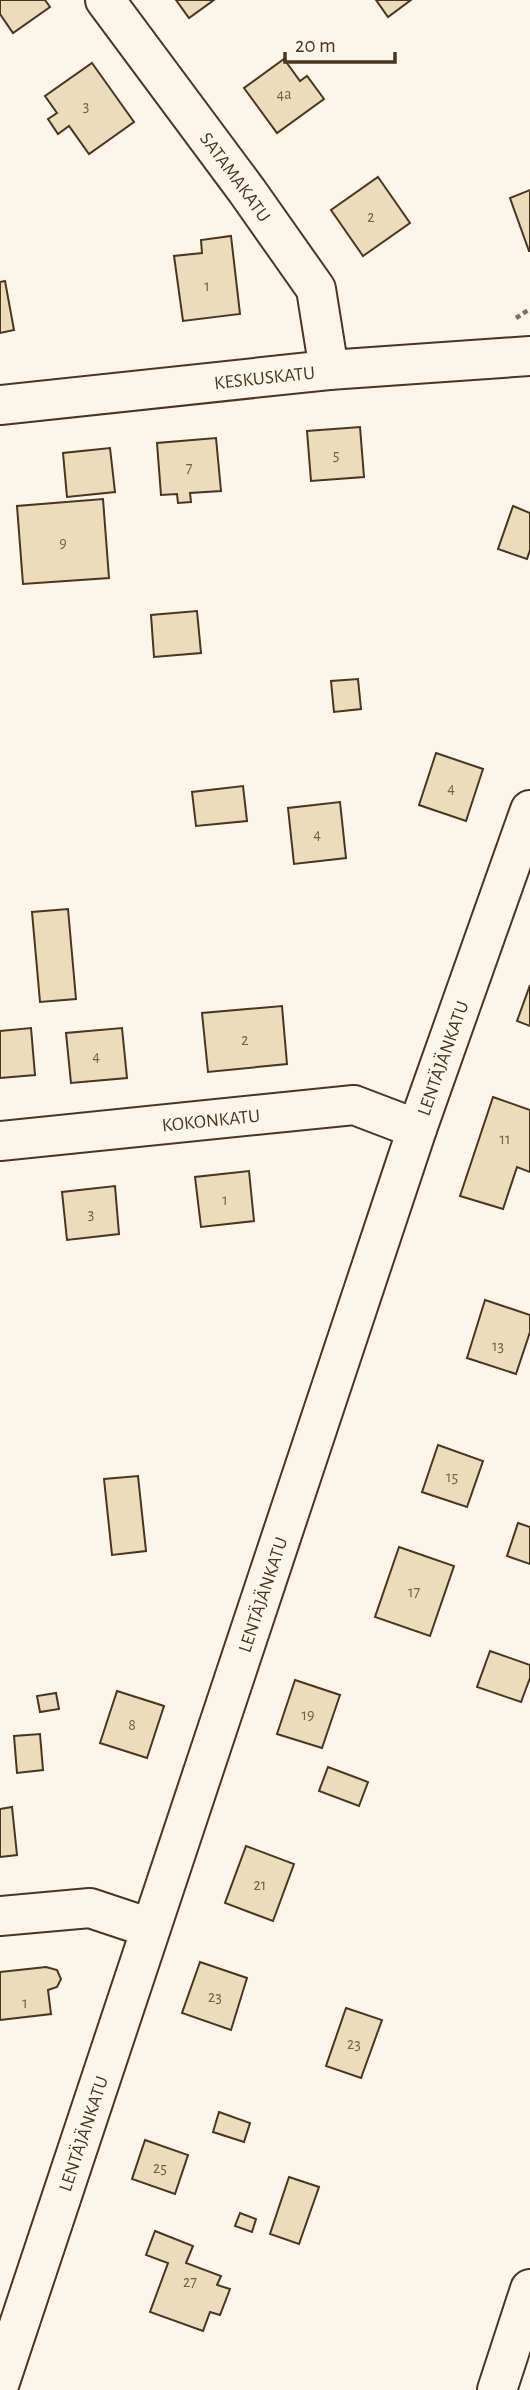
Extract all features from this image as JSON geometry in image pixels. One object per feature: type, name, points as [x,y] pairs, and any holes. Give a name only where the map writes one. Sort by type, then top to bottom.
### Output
[{"type":"street","name":"SATAMAKATU","points":[[105,0],[316,289],[329,370]]},
{"type":"street","name":"KESKUSKATU","points":[[0,405],[329,370],[530,356]]},
{"type":"street","name":"LENTÄJÄNKATU","points":[[0,2382],[417,1129],[530,810]]},
{"type":"street","name":"KOKONKATU","points":[[0,1141],[354,1105],[417,1129]]},
{"type":"street","points":[[0,1916],[90,1908],[150,1927]]},
{"type":"street","points":[[497,2390],[530,2289]]},
{"type":"building","points":[[0,0],[45,0],[50,7],[13,33],[0,14]]},
{"type":"building","points":[[176,0],[214,0],[189,18]]},
{"type":"building","points":[[376,0],[411,0],[388,17]]},
{"type":"building","points":[[284,59],[300,81],[307,76],[324,99],[277,133],[244,88]]},
{"type":"building","points":[[92,63],[134,122],[89,154],[69,126],[58,134],[48,119],[57,113],[45,96]]},
{"type":"building","points":[[378,177],[410,223],[363,256],[331,210]]},
{"type":"building","points":[[530,190],[530,251],[529,251],[510,198]]},
{"type":"building","points":[[231,236],[240,314],[183,321],[174,256],[202,253],[201,240]]},
{"type":"building","points":[[5,281],[14,330],[0,333],[0,282]]},
{"type":"building","points":[[360,427],[364,477],[311,481],[307,431]]},
{"type":"building","points":[[216,438],[221,491],[190,493],[191,502],[178,503],[177,494],[161,495],[157,443]]},
{"type":"building","points":[[110,448],[115,492],[67,497],[63,453]]},
{"type":"building","points":[[103,499],[109,578],[23,584],[17,506]]},
{"type":"building","points":[[513,506],[530,513],[530,550],[527,559],[498,549]]},
{"type":"building","points":[[197,611],[201,653],[154,657],[151,615]]},
{"type":"building","points":[[358,679],[361,709],[334,712],[331,681]]},
{"type":"building","points":[[436,753],[483,769],[466,821],[419,805]]},
{"type":"building","points":[[243,786],[247,821],[196,826],[192,792]]},
{"type":"building","points":[[340,802],[346,858],[294,864],[288,808]]},
{"type":"building","points":[[68,909],[76,999],[40,1002],[32,912]]},
{"type":"building","points":[[530,985],[530,1026],[517,1021]]},
{"type":"building","points":[[282,1006],[287,1064],[208,1072],[202,1013]]},
{"type":"building","points":[[31,1028],[35,1075],[0,1078],[0,1031]]},
{"type":"building","points":[[122,1028],[127,1078],[71,1083],[66,1033]]},
{"type":"building","points":[[493,1097],[530,1110],[530,1172],[517,1167],[503,1209],[460,1196]]},
{"type":"building","points":[[249,1171],[254,1221],[201,1227],[195,1177]]},
{"type":"building","points":[[115,1186],[119,1234],[67,1240],[62,1192]]},
{"type":"building","points":[[485,1300],[530,1315],[530,1332],[516,1374],[467,1358]]},
{"type":"building","points":[[438,1445],[483,1461],[467,1507],[422,1492]]},
{"type":"building","points":[[138,1476],[146,1551],[112,1555],[104,1479]]},
{"type":"building","points":[[518,1523],[530,1527],[530,1564],[507,1556]]},
{"type":"building","points":[[399,1547],[454,1566],[430,1636],[375,1617]]},
{"type":"building","points":[[490,1651],[530,1665],[530,1678],[521,1702],[477,1687]]},
{"type":"building","points":[[295,1680],[340,1695],[322,1748],[277,1734]]},
{"type":"building","points":[[117,1691],[164,1706],[147,1758],[100,1743]]},
{"type":"building","points":[[56,1693],[59,1709],[40,1712],[37,1696]]},
{"type":"building","points":[[40,1734],[43,1770],[17,1773],[14,1736]]},
{"type":"building","points":[[328,1767],[368,1782],[359,1806],[319,1791]]},
{"type":"building","points":[[12,1807],[17,1855],[0,1857],[0,1809]]},
{"type":"building","points":[[246,1846],[294,1864],[273,1921],[225,1903]]},
{"type":"building","points":[[200,1962],[247,1978],[231,2030],[182,2013]]},
{"type":"building","points":[[46,1967],[57,1970],[61,1979],[57,1987],[48,1990],[51,2014],[0,2020],[0,1972]]},
{"type":"building","points":[[346,2008],[382,2020],[361,2078],[326,2066]]},
{"type":"building","points":[[219,2112],[250,2123],[244,2142],[213,2132]]},
{"type":"building","points":[[145,2140],[188,2155],[175,2194],[132,2179]]},
{"type":"building","points":[[289,2177],[319,2187],[299,2244],[270,2234]]},
{"type":"building","points":[[240,2213],[256,2219],[252,2232],[235,2226]]},
{"type":"building","points":[[155,2231],[193,2246],[186,2263],[221,2276],[217,2285],[230,2289],[220,2315],[210,2312],[203,2331],[150,2312],[168,2263],[146,2255]]}]
